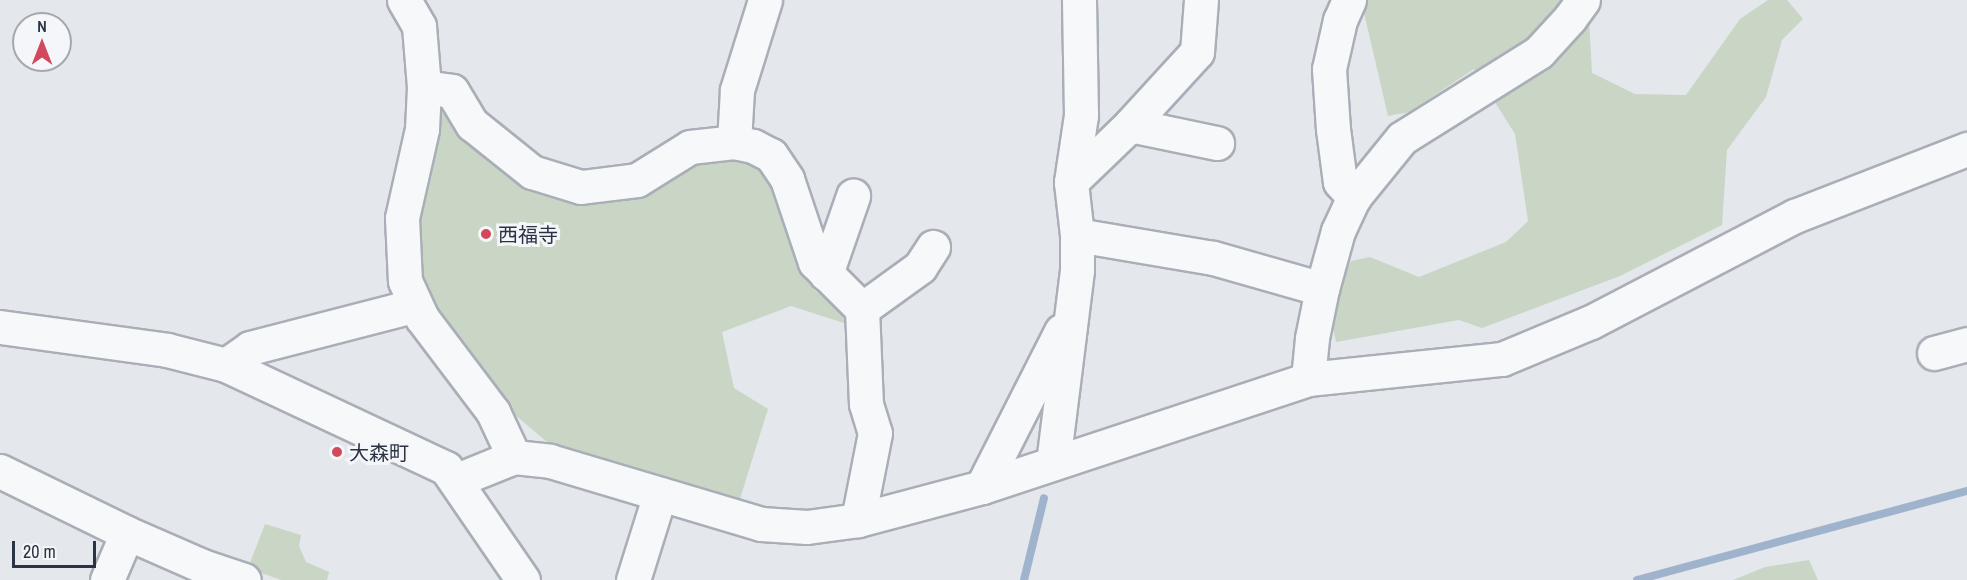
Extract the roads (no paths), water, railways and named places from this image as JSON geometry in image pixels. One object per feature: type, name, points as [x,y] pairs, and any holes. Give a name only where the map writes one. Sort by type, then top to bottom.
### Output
[{"type":"street","points":[[404,0],[419,26],[424,87],[422,129],[402,218],[405,281],[422,318],[493,412],[514,457]]},
{"type":"street","points":[[734,142],[736,90],[765,0]]},
{"type":"street","points":[[1053,463],[1077,270],[1077,235],[1071,182],[1081,115],[1079,0]]},
{"type":"street","points":[[1071,182],[1130,125],[1197,52],[1201,0]]},
{"type":"street","points":[[1349,0],[1340,20],[1329,69],[1333,129],[1341,182],[1354,197]]},
{"type":"street","points":[[1308,379],[1312,338],[1322,289],[1338,231],[1354,197],[1402,138],[1539,52],[1583,0]]},
{"type":"street","points":[[424,87],[452,91],[472,124],[532,172],[581,187],[637,180],[690,147],[734,142],[753,146],[771,156],[787,179],[815,262],[862,309],[866,404],[875,433],[858,520]]},
{"type":"street","points":[[1130,125],[1217,143]]},
{"type":"street","points":[[457,480],[514,457],[550,462],[761,524],[807,527],[858,520],[982,487],[1308,379],[1502,359],[1591,322],[1795,216],[1967,148]]},
{"type":"street","points":[[826,274],[853,196]]},
{"type":"street","points":[[1077,235],[1213,258],[1322,289]]},
{"type":"street","points":[[862,309],[920,267],[933,247]]},
{"type":"street","points":[[226,365],[250,348],[416,305]]},
{"type":"street","points":[[982,487],[1070,312]]},
{"type":"street","points":[[0,327],[156,348],[226,365],[446,468],[457,480],[523,580]]},
{"type":"street","points":[[1934,353],[1967,344]]},
{"type":"street","points":[[0,471],[202,566],[244,580]]},
{"type":"street","points":[[633,580],[660,494]]},
{"type":"street","points":[[106,580],[127,532]]},
{"type":"waterway","points":[[1637,580],[1967,491]]},
{"type":"waterway","points":[[1024,580],[1044,498]]},
{"type":"place","name":"西福寺","points":[[486,234]]},
{"type":"place","name":"大森町","points":[[337,452]]}]
